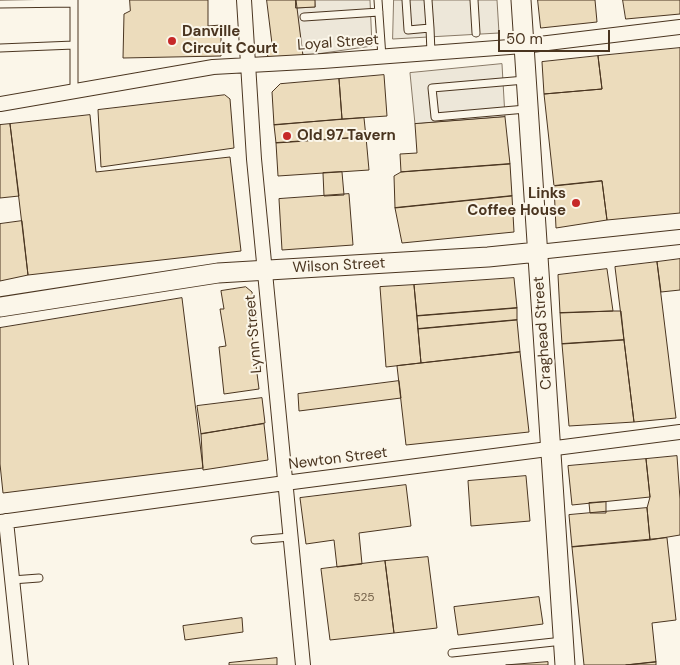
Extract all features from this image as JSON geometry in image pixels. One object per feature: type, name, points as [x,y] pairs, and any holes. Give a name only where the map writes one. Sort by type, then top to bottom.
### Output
[{"type":"main road","name":"Craghead Street","points":[[521,0],[565,665]]},
{"type":"main road","name":"Wilson Street","points":[[0,307],[218,273],[488,257],[538,252]]},
{"type":"street","name":"Lynn Street","points":[[244,0],[254,159],[303,665]]},
{"type":"street","name":"Loyal Street","points":[[0,104],[213,67],[523,46],[680,27]]},
{"type":"street","name":"Wilson Street","points":[[538,252],[680,237]]},
{"type":"street","name":"Newton Street","points":[[3,522],[285,482],[680,432]]},
{"type":"street","points":[[3,522],[12,580],[21,665]]},
{"type":"lane","points":[[378,0],[382,57]]},
{"type":"lane","points":[[406,0],[408,30],[430,28]]},
{"type":"lane","points":[[428,0],[431,53]]},
{"type":"lane","points":[[474,0],[476,33]]},
{"type":"lane","points":[[0,4],[74,2],[74,92]]},
{"type":"lane","points":[[304,17],[379,12]]},
{"type":"lane","points":[[0,48],[74,45]]},
{"type":"lane","points":[[525,80],[432,88],[434,117],[527,109]]},
{"type":"lane","points":[[256,540],[290,537]]},
{"type":"lane","points":[[12,580],[39,578]]},
{"type":"lane","points":[[452,653],[564,641]]},
{"type":"shaded area","points":[[315,0],[370,0],[372,46],[303,56],[296,8],[315,7]]},
{"type":"shaded area","points":[[394,0],[497,0],[499,33],[393,39]]},
{"type":"shaded area","points":[[502,64],[505,117],[415,124],[410,73]]},
{"type":"building","name":"Danville Circuit Court","points":[[130,0],[208,0],[208,26],[221,25],[221,56],[123,58],[124,14],[130,11]]},
{"type":"building","points":[[267,0],[296,0],[303,56],[268,59],[267,48],[272,47]]},
{"type":"building","points":[[296,0],[315,0],[315,7],[296,8]]},
{"type":"building","points":[[538,0],[595,0],[597,22],[541,28]]},
{"type":"building","points":[[623,0],[680,0],[680,14],[626,19]]},
{"type":"building","points":[[680,48],[680,213],[607,220],[602,181],[554,186],[544,94],[602,89],[598,56]]},
{"type":"building","points":[[598,56],[602,89],[544,94],[542,62]]},
{"type":"building","points":[[384,75],[387,116],[342,119],[339,79]]},
{"type":"building","points":[[339,79],[342,119],[274,125],[272,92],[280,84]]},
{"type":"building","points":[[225,95],[230,99],[234,148],[101,167],[98,110]]},
{"type":"building","points":[[90,115],[96,172],[230,157],[241,251],[28,275],[10,124]]},
{"type":"building","points":[[505,117],[510,164],[401,172],[400,154],[417,153],[415,124]]},
{"type":"building","points":[[364,118],[366,137],[276,143],[274,125]]},
{"type":"building","points":[[10,124],[19,196],[0,198],[0,125]]},
{"type":"building","points":[[366,137],[369,170],[278,176],[276,143]]},
{"type":"building","points":[[510,164],[512,196],[395,208],[394,176],[401,172]]},
{"type":"building","points":[[342,172],[344,195],[324,196],[323,173]]},
{"type":"building","points":[[602,181],[607,220],[556,228],[554,186]]},
{"type":"building","points":[[349,194],[353,245],[282,250],[279,199]]},
{"type":"building","points":[[512,196],[514,232],[402,243],[395,208]]},
{"type":"building","points":[[22,221],[28,275],[0,281],[0,224]]},
{"type":"building","points":[[680,259],[680,290],[661,292],[657,262]]},
{"type":"building","points":[[657,262],[676,418],[634,422],[615,267]]},
{"type":"building","points":[[607,269],[613,311],[560,313],[558,275]]},
{"type":"building","points":[[514,278],[517,308],[417,316],[414,285]]},
{"type":"building","points":[[414,285],[421,363],[386,367],[380,287]]},
{"type":"building","points":[[246,287],[252,292],[258,333],[252,334],[259,389],[224,394],[219,347],[226,346],[220,309],[224,309],[221,291]]},
{"type":"building","points":[[182,298],[203,468],[3,493],[0,464],[0,328]]},
{"type":"building","points":[[517,308],[517,320],[418,329],[417,316]]},
{"type":"building","points":[[621,311],[624,340],[562,344],[560,313]]},
{"type":"building","points":[[517,320],[520,352],[421,363],[418,329]]},
{"type":"building","points":[[624,340],[634,422],[569,426],[562,344]]},
{"type":"building","points":[[520,352],[529,432],[406,445],[397,366]]},
{"type":"building","points":[[399,381],[401,398],[299,411],[298,394]]},
{"type":"building","points":[[262,398],[265,423],[201,434],[197,406]]},
{"type":"building","points":[[264,424],[268,460],[203,470],[201,434]]},
{"type":"building","points":[[677,456],[680,535],[650,540],[647,508],[650,497],[646,459]]},
{"type":"building","points":[[646,459],[650,497],[572,505],[568,466]]},
{"type":"building","points":[[526,476],[530,521],[471,526],[468,481]]},
{"type":"building","points":[[406,485],[411,526],[359,533],[362,564],[337,567],[334,540],[306,544],[300,498]]},
{"type":"building","points":[[606,502],[606,513],[590,513],[589,503]]},
{"type":"building","points":[[647,508],[650,540],[572,547],[569,515]]},
{"type":"building","points":[[667,538],[676,620],[652,623],[656,662],[626,665],[584,665],[572,547]]},
{"type":"building","points":[[428,557],[437,628],[394,633],[385,561]]},
{"type":"building","points":[[385,561],[394,633],[330,640],[321,569]]},
{"type":"building","points":[[539,597],[543,624],[458,635],[454,607]]},
{"type":"building","points":[[242,618],[243,632],[185,640],[183,626]]},
{"type":"building","points":[[277,658],[277,665],[229,665],[229,663]]},
{"type":"building","points":[[548,662],[548,665],[506,665]]},
{"type":"building","points":[[656,662],[656,665],[626,665]]},
{"type":"place","name":"Danville Circuit Court","points":[[172,41]]},
{"type":"place","name":"Old 97 Tavern","points":[[287,136]]},
{"type":"place","name":"Links Coffee House","points":[[576,203]]}]
